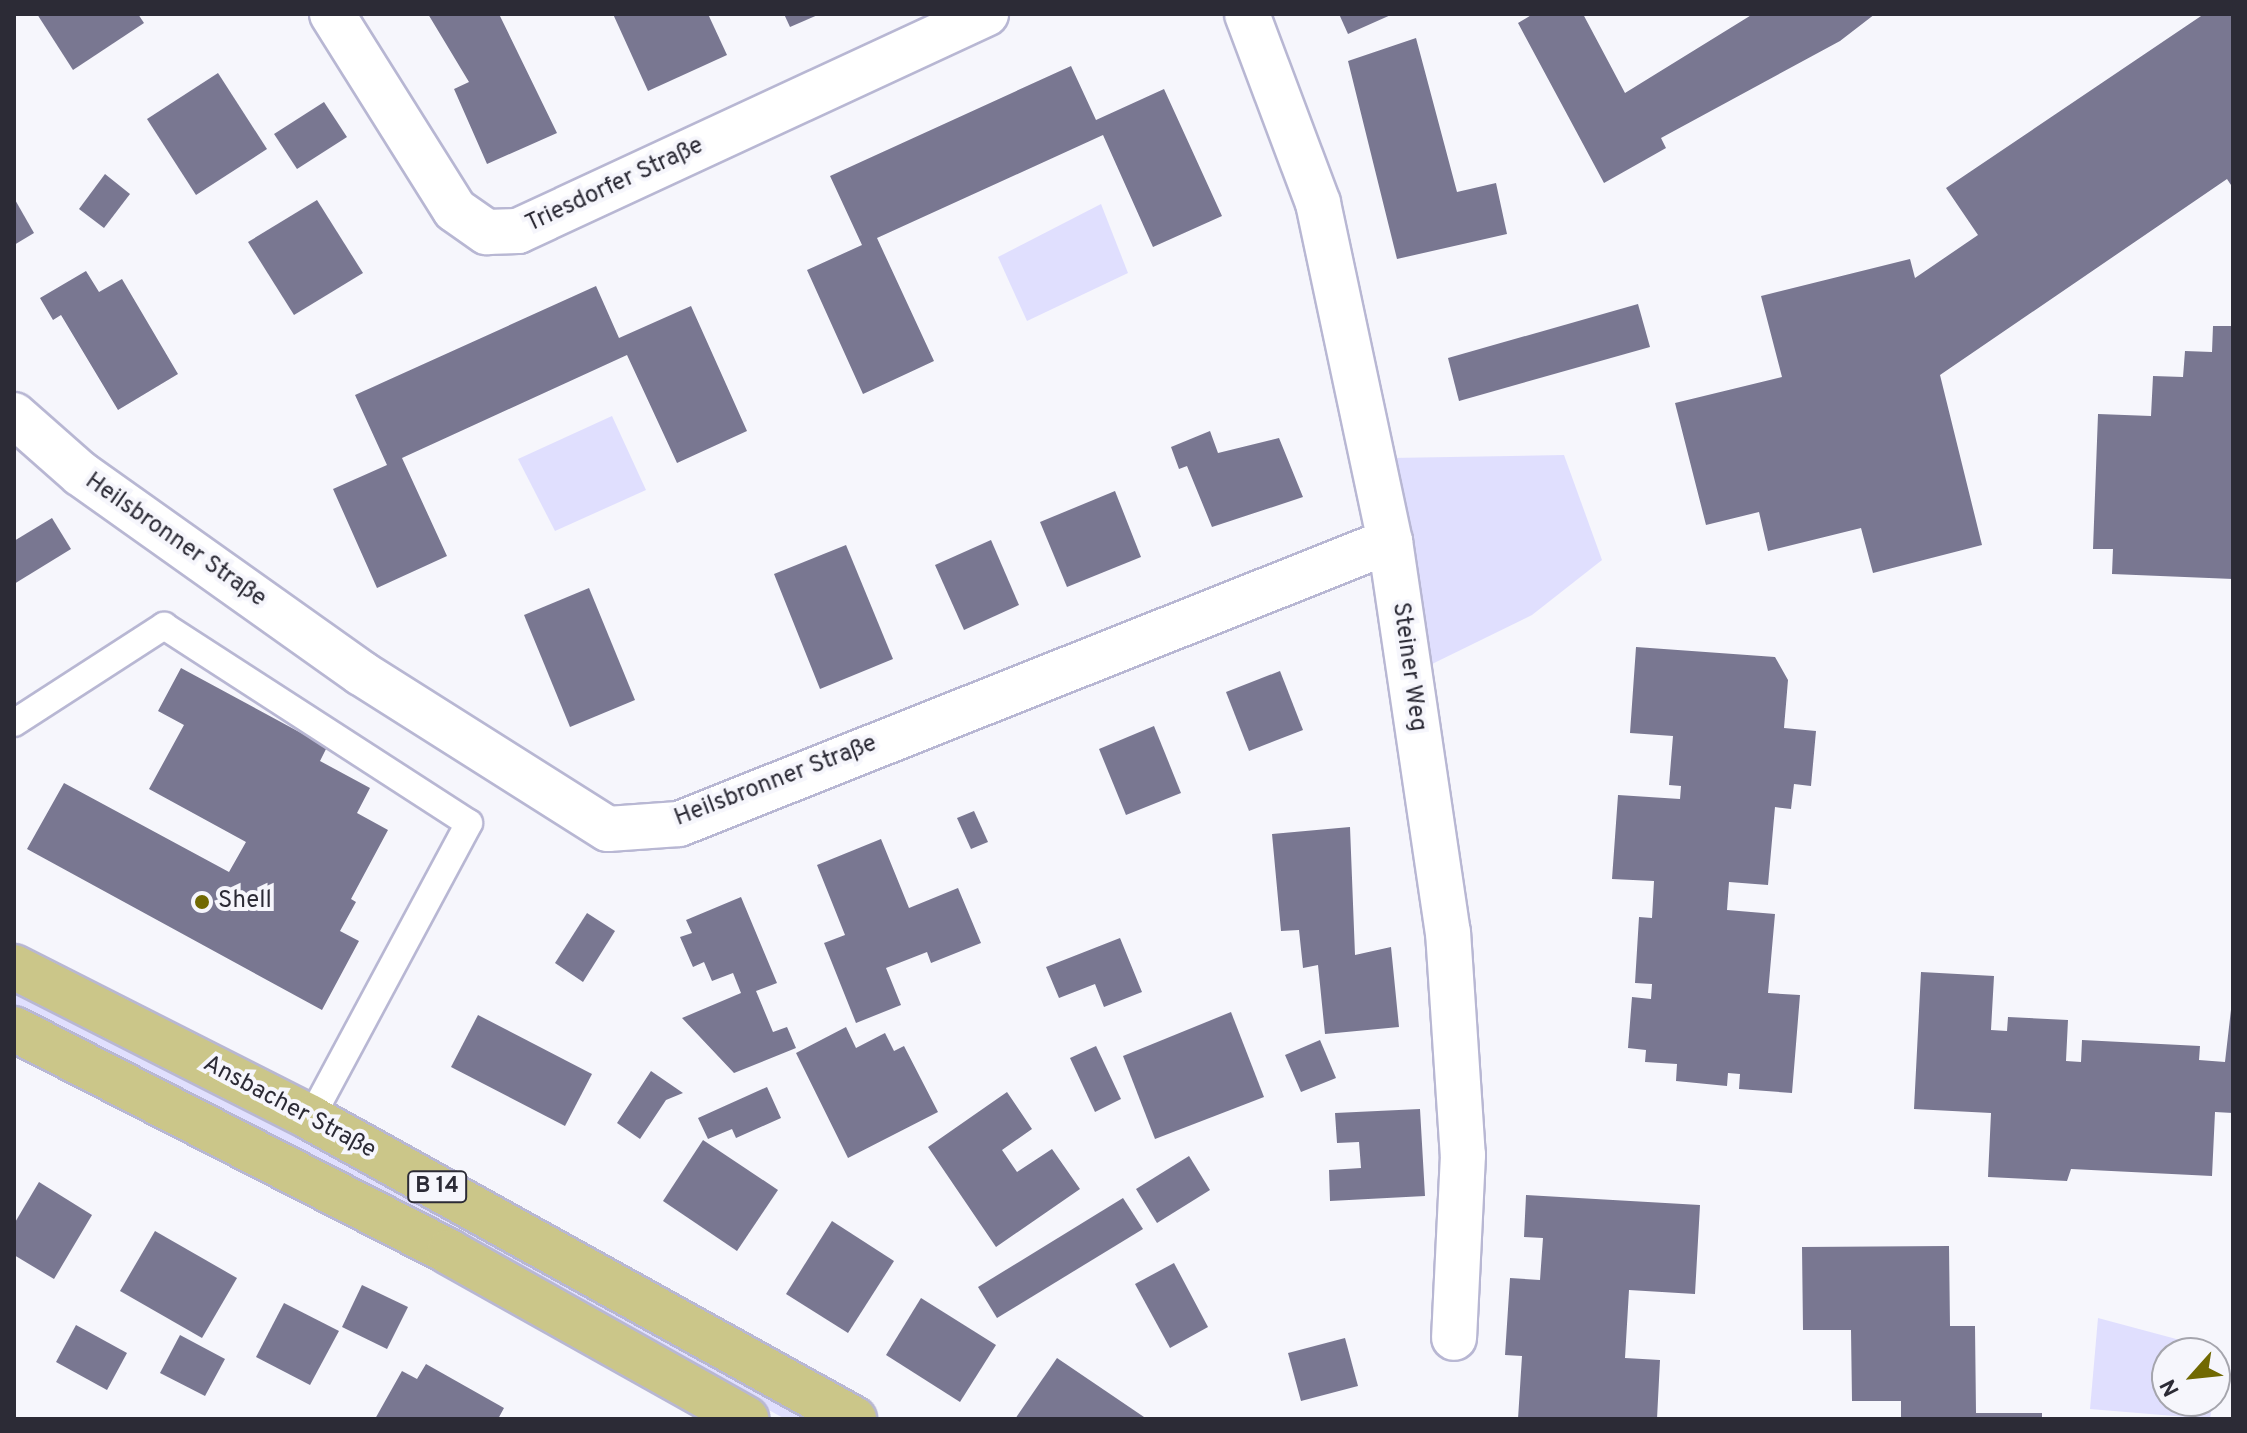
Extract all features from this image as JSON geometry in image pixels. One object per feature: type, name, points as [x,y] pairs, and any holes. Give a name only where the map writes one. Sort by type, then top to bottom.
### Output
[{"type":"main road","name":"Ansbacher Straße","points":[[14,967],[311,1118],[854,1419]]},
{"type":"main road","name":"B 14","points":[[14,1029],[449,1252],[746,1419]]},
{"type":"street","name":"Triesdorfer Straße","points":[[332,14],[455,210],[487,232],[518,231],[986,14]]},
{"type":"street","name":"Steiner Weg","points":[[1247,14],[1318,203],[1390,541],[1448,932],[1463,1155],[1454,1338]]},
{"type":"street","name":"Heilsbronner Straße","points":[[14,415],[81,474],[361,673],[608,829],[679,824],[1390,541]]},
{"type":"lane","points":[[14,723],[164,626],[469,823],[311,1118]]},
{"type":"shaded area","points":[[1101,204],[1128,273],[1027,321],[998,257]]},
{"type":"shaded area","points":[[612,416],[646,490],[555,531],[518,459]]},
{"type":"shaded area","points":[[1564,455],[1602,560],[1532,615],[1430,665],[1390,458]]},
{"type":"shaded area","points":[[14,989],[197,1081],[815,1419],[785,1419],[292,1146],[14,1005]]},
{"type":"shaded area","points":[[2098,1318],[2169,1337],[2151,1337],[2151,1414],[2090,1409]]},
{"type":"building","points":[[37,14],[138,14],[144,23],[73,70]]},
{"type":"building","points":[[428,14],[499,14],[557,133],[487,164],[454,89],[469,82]]},
{"type":"building","points":[[613,14],[708,14],[727,55],[648,91]]},
{"type":"building","points":[[784,14],[820,14],[790,27]]},
{"type":"building","points":[[1339,14],[1393,14],[1348,34]]},
{"type":"building","points":[[1533,14],[1583,14],[1625,93],[1753,14],[1875,14],[1840,41],[1661,138],[1666,148],[1604,183],[1518,23]]},
{"type":"building","points":[[2204,14],[2233,14],[2233,188],[2227,179],[1940,375],[1982,545],[1873,573],[1861,528],[1768,551],[1759,512],[1706,525],[1675,403],[1782,377],[1761,296],[1910,259],[1915,278],[1978,235],[1946,188]]},
{"type":"building","points":[[1416,38],[1457,192],[1496,183],[1507,234],[1397,259],[1348,61]]},
{"type":"building","points":[[1071,66],[1096,120],[1164,89],[1222,216],[1153,247],[1103,135],[877,238],[934,361],[863,394],[807,270],[862,245],[830,176]]},
{"type":"building","points":[[218,73],[267,149],[196,195],[147,119]]},
{"type":"building","points":[[324,102],[347,137],[297,169],[274,134]]},
{"type":"building","points":[[105,174],[130,194],[104,228],[79,209]]},
{"type":"building","points":[[14,198],[34,233],[14,245]]},
{"type":"building","points":[[317,200],[363,273],[294,315],[248,242]]},
{"type":"building","points":[[86,271],[99,292],[122,279],[178,374],[118,410],[61,315],[53,320],[40,298]]},
{"type":"building","points":[[596,286],[619,338],[691,306],[747,431],[677,463],[627,355],[402,458],[447,556],[377,588],[333,489],[387,465],[355,395]]},
{"type":"building","points":[[1638,304],[1650,347],[1459,401],[1448,358]]},
{"type":"building","points":[[2213,326],[2233,326],[2233,579],[2112,574],[2113,549],[2093,549],[2098,414],[2151,416],[2153,376],[2183,377],[2185,351],[2212,352]]},
{"type":"building","points":[[1210,431],[1218,453],[1279,438],[1303,497],[1212,527],[1187,466],[1179,469],[1171,447]]},
{"type":"building","points":[[1115,491],[1141,557],[1067,587],[1040,522]]},
{"type":"building","points":[[52,518],[71,549],[14,584],[14,541]]},
{"type":"building","points":[[991,540],[1019,605],[964,630],[935,565]]},
{"type":"building","points":[[846,545],[893,659],[820,689],[774,574]]},
{"type":"building","points":[[589,588],[635,700],[570,727],[524,615]]},
{"type":"building","points":[[1636,647],[1775,657],[1788,680],[1784,728],[1816,731],[1811,786],[1794,784],[1791,809],[1775,807],[1768,885],[1729,882],[1727,910],[1775,914],[1768,993],[1800,995],[1792,1093],[1739,1089],[1740,1074],[1728,1073],[1727,1086],[1676,1081],[1677,1064],[1645,1062],[1646,1050],[1628,1048],[1632,997],[1651,999],[1652,984],[1635,983],[1639,917],[1652,918],[1654,881],[1612,879],[1618,795],[1680,799],[1681,786],[1669,785],[1673,736],[1630,733]]},
{"type":"building","points":[[181,668],[327,747],[320,761],[370,788],[357,813],[388,830],[351,899],[356,902],[340,931],[359,941],[322,1010],[27,849],[64,783],[229,872],[246,842],[149,789],[184,725],[158,711]]},
{"type":"building","points":[[1280,671],[1303,730],[1249,751],[1226,692]]},
{"type":"building","points":[[1154,726],[1181,793],[1126,815],[1099,749]]},
{"type":"building","points":[[974,811],[988,842],[971,849],[957,818]]},
{"type":"building","points":[[1350,827],[1355,955],[1391,947],[1399,1027],[1325,1034],[1318,965],[1303,968],[1299,930],[1281,931],[1272,834]]},
{"type":"building","points":[[881,839],[909,908],[958,888],[981,943],[931,963],[927,952],[886,968],[901,1005],[856,1023],[824,943],[845,935],[817,865]]},
{"type":"building","points":[[741,897],[777,983],[756,991],[773,1032],[787,1027],[796,1048],[734,1073],[682,1018],[741,993],[733,973],[712,981],[704,962],[693,967],[680,937],[692,933],[686,920]]},
{"type":"building","points":[[587,913],[615,931],[583,982],[555,963]]},
{"type":"building","points":[[1120,938],[1142,992],[1104,1007],[1095,984],[1059,998],[1046,967]]},
{"type":"building","points":[[1921,972],[1994,976],[1991,1030],[2007,1031],[2008,1017],[2068,1020],[2066,1061],[2081,1062],[2082,1040],[2200,1046],[2199,1060],[2225,1062],[2233,992],[2233,1113],[2215,1112],[2212,1176],[2071,1169],[2067,1181],[1988,1177],[1991,1113],[1914,1109]]},
{"type":"building","points":[[1231,1012],[1264,1097],[1155,1139],[1123,1056]]},
{"type":"building","points":[[478,1015],[592,1074],[565,1126],[451,1067]]},
{"type":"building","points":[[846,1027],[856,1048],[885,1033],[894,1051],[904,1046],[938,1112],[848,1158],[796,1053]]},
{"type":"building","points":[[1320,1040],[1336,1078],[1301,1092],[1285,1055]]},
{"type":"building","points":[[1096,1046],[1121,1099],[1095,1112],[1070,1058]]},
{"type":"building","points":[[651,1071],[683,1093],[666,1100],[640,1139],[617,1123]]},
{"type":"building","points":[[767,1087],[781,1118],[736,1138],[732,1129],[708,1139],[698,1118]]},
{"type":"building","points":[[1007,1092],[1032,1129],[1002,1150],[1017,1172],[1052,1149],[1080,1189],[996,1247],[928,1147]]},
{"type":"building","points":[[1420,1109],[1425,1196],[1330,1201],[1329,1170],[1361,1168],[1359,1142],[1337,1143],[1335,1113]]},
{"type":"building","points":[[703,1140],[778,1190],[737,1251],[663,1201]]},
{"type":"building","points":[[1189,1156],[1210,1190],[1157,1223],[1136,1189]]},
{"type":"building","points":[[39,1182],[92,1215],[54,1279],[14,1255],[14,1224]]},
{"type":"building","points":[[1526,1195],[1700,1205],[1695,1294],[1629,1290],[1625,1358],[1660,1360],[1657,1419],[1518,1419],[1522,1356],[1505,1355],[1510,1278],[1540,1280],[1543,1238],[1524,1237]]},
{"type":"building","points":[[1123,1198],[1143,1229],[997,1318],[978,1287]]},
{"type":"building","points":[[832,1221],[894,1261],[848,1333],[786,1294]]},
{"type":"building","points":[[155,1231],[237,1278],[202,1338],[120,1291]]},
{"type":"building","points":[[1949,1246],[1950,1326],[1975,1326],[1976,1413],[2042,1413],[2042,1419],[1901,1419],[1901,1401],[1852,1401],[1851,1330],[1803,1330],[1802,1247]]},
{"type":"building","points":[[1174,1263],[1208,1327],[1170,1348],[1135,1284]]},
{"type":"building","points":[[362,1285],[408,1307],[387,1349],[342,1327]]},
{"type":"building","points":[[921,1298],[996,1345],[960,1402],[886,1355]]},
{"type":"building","points":[[284,1303],[339,1331],[310,1385],[256,1357]]},
{"type":"building","points":[[76,1325],[127,1353],[107,1390],[56,1362]]},
{"type":"building","points":[[180,1335],[225,1359],[205,1396],[160,1373]]},
{"type":"building","points":[[1345,1338],[1358,1386],[1301,1401],[1288,1353]]},
{"type":"building","points":[[1057,1358],[1144,1417],[1143,1419],[1015,1419]]},
{"type":"building","points":[[426,1364],[504,1408],[498,1419],[375,1419],[402,1371],[417,1379]]},
{"type":"place","name":"Shell","points":[[202,902]]}]
